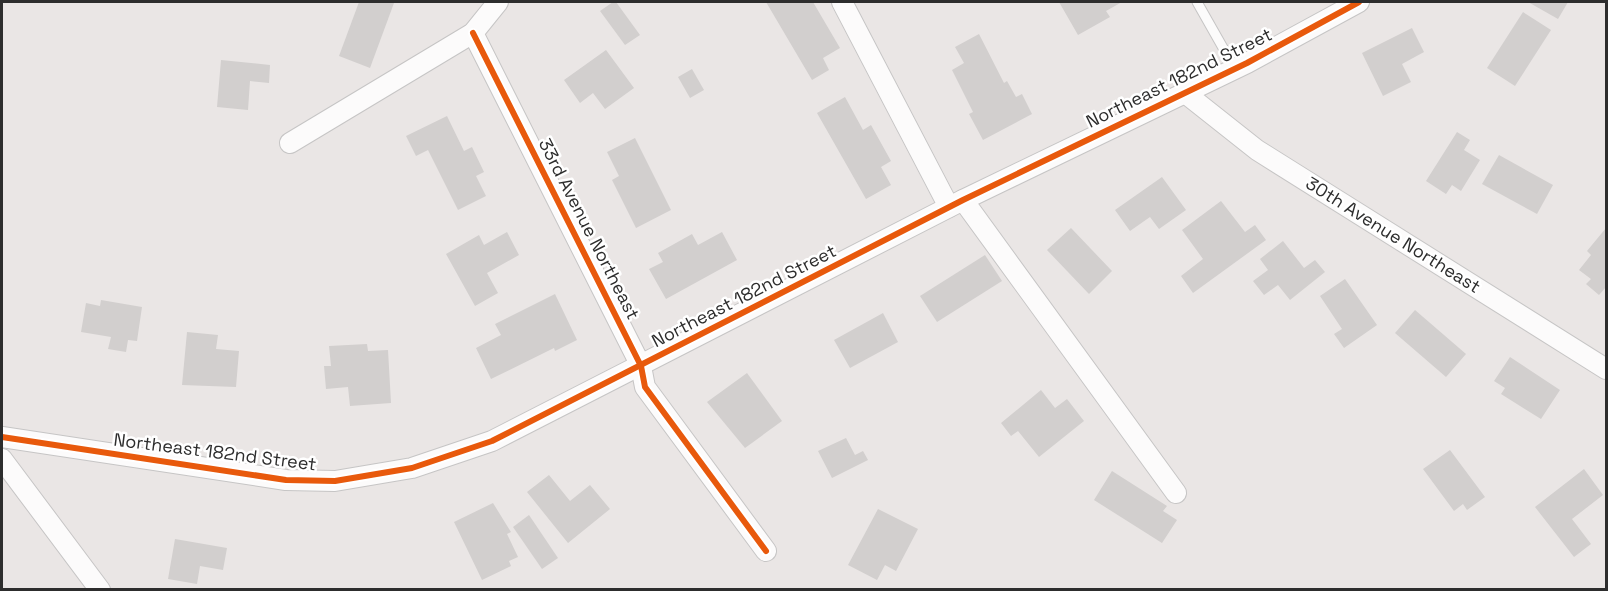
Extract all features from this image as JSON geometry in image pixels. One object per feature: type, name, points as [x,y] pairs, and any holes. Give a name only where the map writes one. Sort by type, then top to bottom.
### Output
[{"type":"street","points":[[290,143],[473,33],[498,2]]},
{"type":"street","points":[[842,2],[956,204],[1176,493]]},
{"type":"street","name":"Northeast 182nd Street","points":[[2,437],[286,480],[335,481],[412,468],[492,441],[956,204],[1234,69],[1359,2]]},
{"type":"street","name":"33rd Avenue Northeast","points":[[473,33],[641,366],[645,387],[766,551]]},
{"type":"street","name":"30th Avenue Northeast","points":[[1185,93],[1257,150],[1606,369]]},
{"type":"street","points":[[2,459],[100,590]]},
{"type":"lane","points":[[1197,2],[1234,69]]},
{"type":"building","points":[[359,2],[394,3],[370,68],[339,56]]},
{"type":"building","points":[[616,2],[640,35],[625,45],[600,11]]},
{"type":"building","points":[[766,2],[813,2],[840,48],[823,58],[829,70],[812,80]]},
{"type":"building","points":[[1059,2],[1122,2],[1106,11],[1110,17],[1078,35]]},
{"type":"building","points":[[1528,2],[1568,2],[1558,19]]},
{"type":"building","points":[[1523,12],[1551,30],[1515,86],[1487,68]]},
{"type":"building","points":[[1412,28],[1424,52],[1402,64],[1411,82],[1383,96],[1362,53]]},
{"type":"building","points":[[979,34],[1004,83],[1007,81],[1016,97],[1022,94],[1032,114],[983,140],[969,114],[973,112],[952,70],[964,63],[955,47]]},
{"type":"building","points":[[606,50],[634,88],[605,109],[593,93],[580,103],[564,80]]},
{"type":"building","points":[[221,60],[270,65],[269,83],[250,81],[248,110],[217,107]]},
{"type":"building","points":[[692,69],[704,90],[690,98],[678,77]]},
{"type":"building","points":[[845,97],[863,130],[871,125],[891,161],[881,167],[891,185],[866,199],[817,113]]},
{"type":"building","points":[[447,116],[464,151],[472,147],[484,172],[476,176],[486,196],[458,210],[428,150],[416,156],[406,136]]},
{"type":"building","points":[[1457,132],[1470,140],[1464,150],[1480,160],[1461,191],[1452,185],[1446,194],[1426,181]]},
{"type":"building","points":[[635,138],[671,210],[636,228],[612,180],[619,176],[607,152]]},
{"type":"building","points":[[1499,155],[1553,185],[1537,214],[1482,184]]},
{"type":"building","points":[[1162,177],[1186,210],[1159,229],[1150,217],[1130,231],[1115,210]]},
{"type":"building","points":[[1221,201],[1245,232],[1255,225],[1266,240],[1193,293],[1181,276],[1203,259],[1182,230]]},
{"type":"building","points":[[1071,228],[1112,271],[1089,294],[1047,250]]},
{"type":"building","points":[[1606,228],[1606,287],[1599,295],[1586,284],[1591,279],[1579,270],[1591,255],[1587,251]]},
{"type":"building","points":[[507,232],[519,255],[487,273],[498,293],[475,306],[446,254],[479,235],[484,245]]},
{"type":"building","points":[[722,232],[737,260],[666,299],[649,269],[663,262],[658,253],[692,234],[698,245]]},
{"type":"building","points":[[1283,241],[1304,268],[1315,260],[1325,272],[1290,300],[1278,285],[1264,295],[1253,281],[1268,270],[1260,259]]},
{"type":"building","points":[[985,255],[1002,281],[937,322],[920,296]]},
{"type":"building","points":[[1345,279],[1377,325],[1344,348],[1334,334],[1342,329],[1320,296]]},
{"type":"building","points":[[555,294],[577,340],[555,351],[554,348],[491,379],[476,348],[501,335],[495,324]]},
{"type":"building","points":[[101,300],[142,307],[137,341],[128,340],[126,352],[108,349],[111,337],[81,332],[86,303],[100,306]]},
{"type":"building","points":[[1415,310],[1466,354],[1446,377],[1395,333]]},
{"type":"building","points":[[883,313],[898,342],[850,368],[834,340]]},
{"type":"building","points":[[187,332],[218,335],[216,349],[239,351],[236,387],[182,385]]},
{"type":"building","points":[[367,344],[368,351],[388,350],[391,403],[350,406],[348,387],[326,389],[324,366],[331,366],[329,346]]},
{"type":"building","points":[[1510,357],[1560,390],[1541,419],[1501,394],[1505,388],[1494,381]]},
{"type":"building","points":[[747,373],[782,421],[745,448],[707,402]]},
{"type":"building","points":[[1041,390],[1055,408],[1067,399],[1084,421],[1039,457],[1018,431],[1011,436],[1001,423]]},
{"type":"building","points":[[846,438],[855,455],[863,451],[868,460],[832,478],[818,451]]},
{"type":"building","points":[[1450,450],[1485,497],[1467,510],[1463,504],[1454,511],[1423,469]]},
{"type":"building","points":[[1584,469],[1603,495],[1572,519],[1591,544],[1574,557],[1535,507]]},
{"type":"building","points":[[1112,471],[1167,506],[1163,511],[1177,520],[1162,543],[1094,500]]},
{"type":"building","points":[[549,475],[570,501],[590,485],[610,509],[568,543],[527,492]]},
{"type":"building","points":[[493,503],[511,532],[507,534],[518,557],[509,561],[511,566],[482,580],[454,522]]},
{"type":"building","points":[[878,509],[918,529],[896,571],[885,565],[877,580],[848,565]]},
{"type":"building","points":[[529,515],[558,558],[542,569],[513,527]]},
{"type":"building","points":[[175,539],[227,548],[223,570],[200,566],[197,584],[168,579]]},
{"type":"cycle path","points":[[2,437],[286,480],[335,481],[412,468],[492,441],[963,200],[1247,63],[1359,2]]},
{"type":"cycle path","points":[[473,33],[641,366],[645,387],[766,551]]}]
